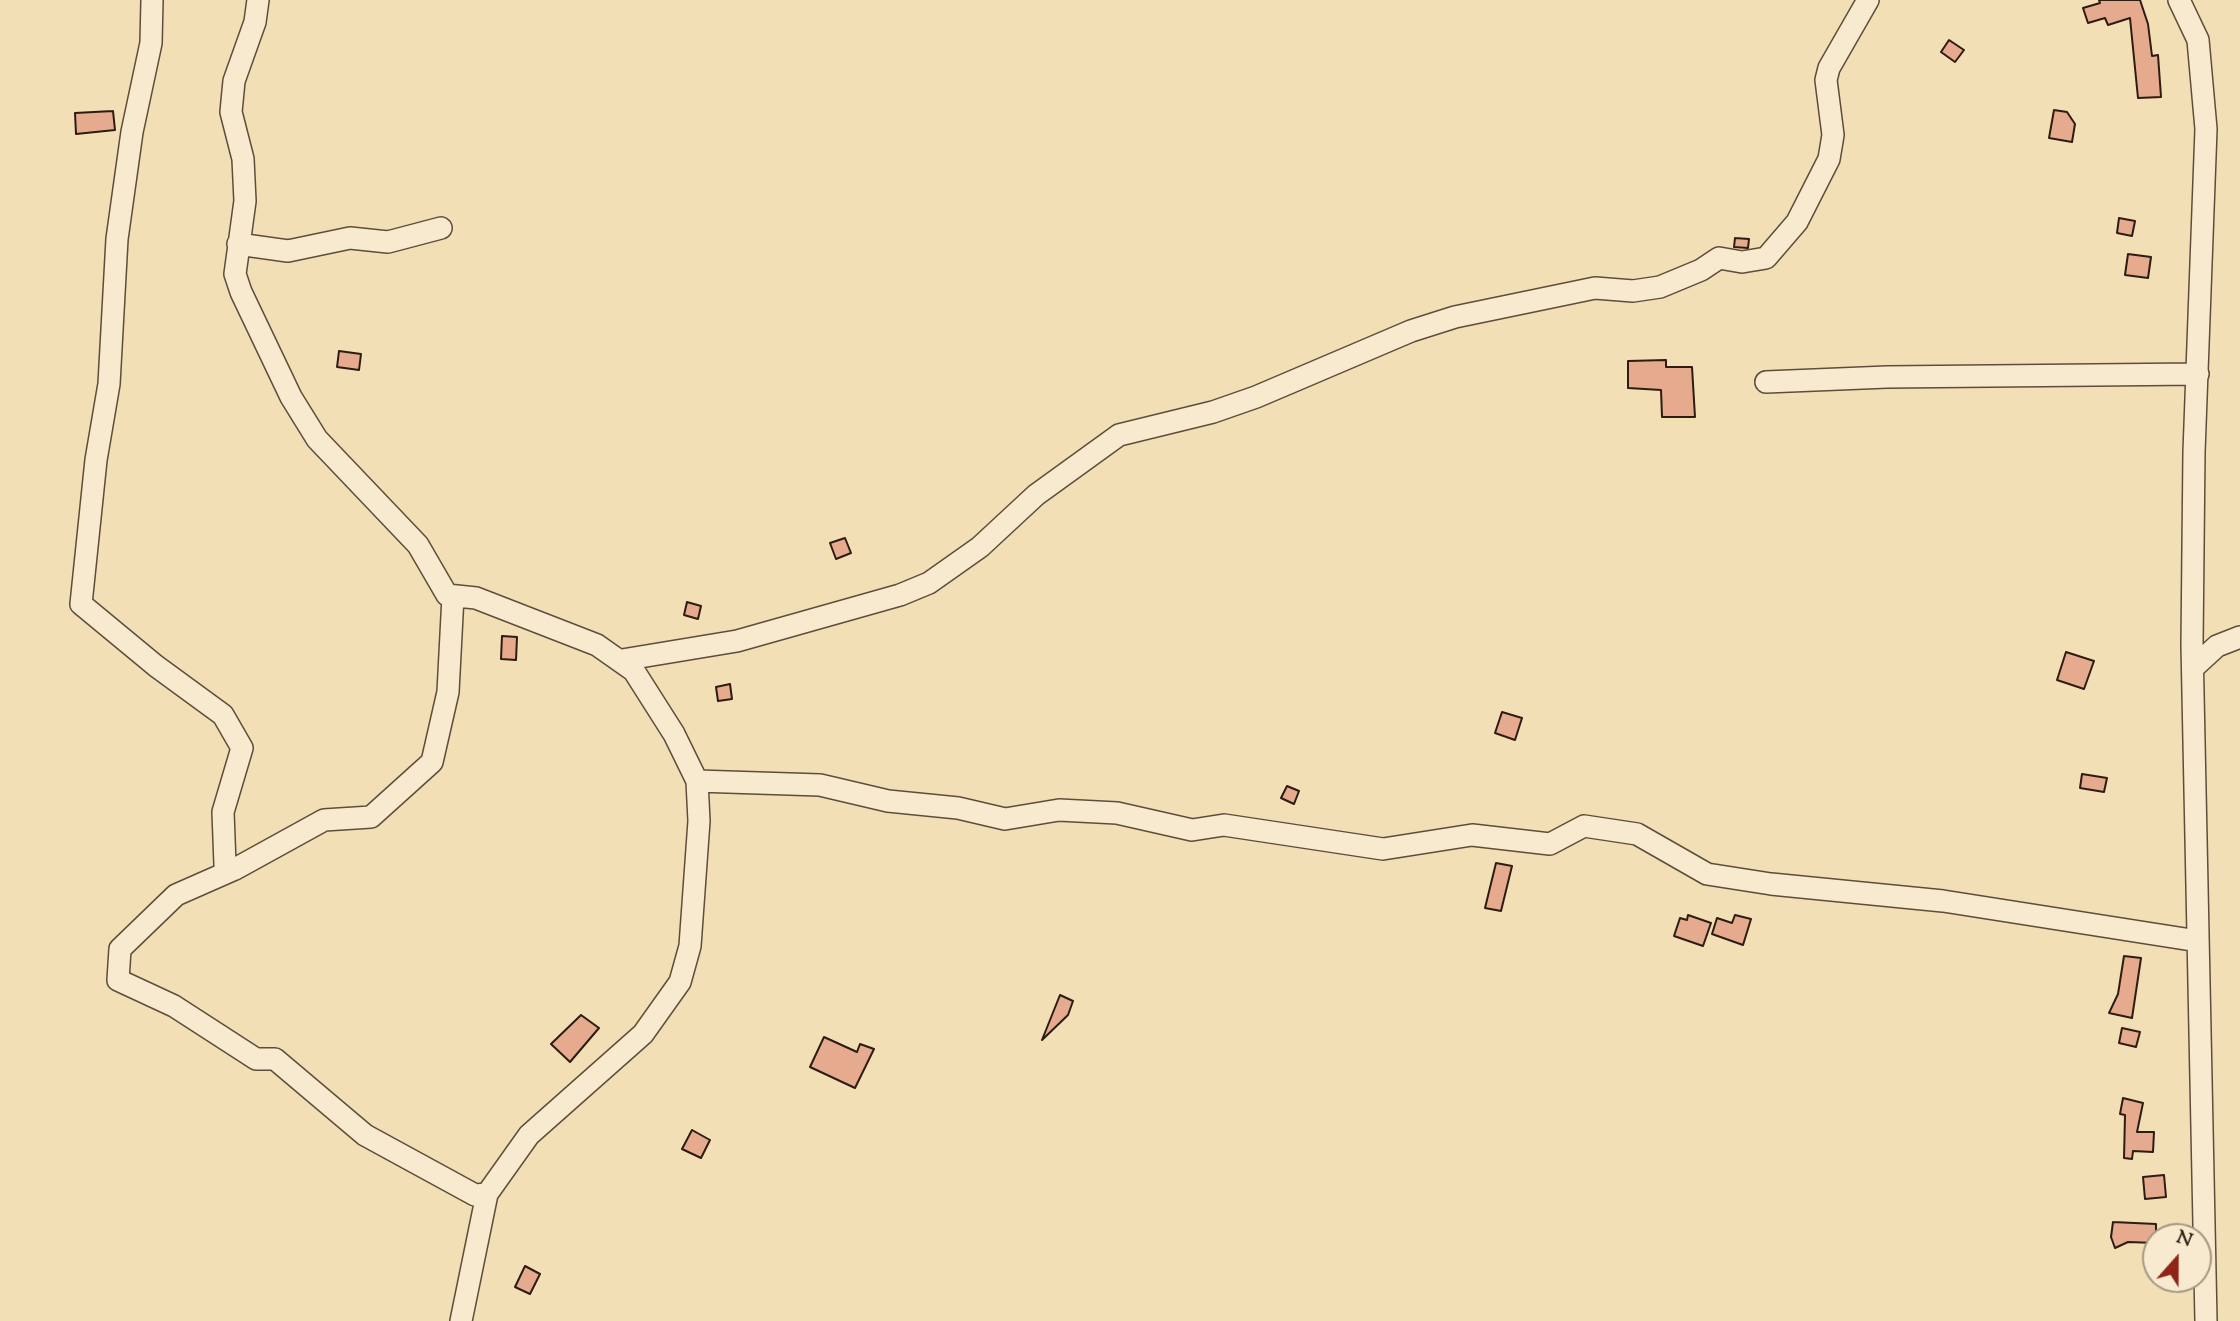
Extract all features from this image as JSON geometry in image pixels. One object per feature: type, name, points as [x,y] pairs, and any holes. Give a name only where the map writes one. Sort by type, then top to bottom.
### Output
[{"type":"street","points":[[152,0],[151,43],[132,132],[117,239],[109,384],[96,460],[81,604],[156,666],[223,715],[242,748],[223,812],[225,865],[235,869]]},
{"type":"street","points":[[258,0],[255,22],[234,81],[231,112],[243,159],[245,201],[235,274],[291,397],[317,439],[418,545],[447,595],[476,598],[597,645],[622,660],[634,671],[674,734],[697,781],[699,821],[690,946],[680,982],[643,1034],[528,1135],[487,1194],[461,1321]]},
{"type":"street","points":[[622,660],[737,641],[811,618],[869,606],[910,591],[929,583],[980,547],[1036,495],[1119,435],[1213,412],[1256,397],[1411,331],[1455,317],[1595,288],[1633,291],[1660,287],[1701,270],[1720,258],[1742,262],[1766,258],[1797,222],[1829,159],[1833,135],[1826,80],[1829,68],[1868,0]]},
{"type":"street","points":[[2183,2],[2198,40],[2206,129],[2197,374],[2193,668],[2206,1321]]},
{"type":"street","points":[[238,244],[288,251],[350,238],[388,242],[441,228]]},
{"type":"street","points":[[1766,382],[1887,377],[2197,374]]},
{"type":"street","points":[[453,596],[448,692],[432,762],[371,817],[324,820],[235,869],[176,895],[120,949],[118,980],[174,1006],[256,1059],[275,1059],[365,1135],[475,1195],[487,1194]]},
{"type":"street","points":[[2193,668],[2217,646],[2240,637]]},
{"type":"street","points":[[697,781],[820,785],[888,802],[958,808],[1004,819],[1059,810],[1117,813],[1192,830],[1224,825],[1383,849],[1472,835],[1550,844],[1584,826],[1637,834],[1707,874],[1771,884],[1943,901],[2198,941]]},
{"type":"building","points":[[2099,0],[2140,0],[2148,24],[2152,56],[2158,55],[2161,97],[2138,98],[2130,18],[2108,25],[2105,18],[2088,23],[2083,8],[2100,3]]},
{"type":"building","points":[[1949,40],[1964,50],[1955,62],[1941,52]]},
{"type":"building","points":[[2054,110],[2067,112],[2075,124],[2072,142],[2049,138]]},
{"type":"building","points":[[113,111],[115,130],[76,134],[75,113]]},
{"type":"building","points":[[2119,218],[2135,221],[2132,236],[2117,233]]},
{"type":"building","points":[[1735,238],[1749,239],[1748,248],[1734,247]]},
{"type":"building","points":[[2128,254],[2151,257],[2148,278],[2125,275]]},
{"type":"building","points":[[339,351],[361,354],[359,370],[337,367]]},
{"type":"building","points":[[1666,360],[1666,367],[1692,367],[1695,417],[1662,417],[1661,390],[1628,388],[1628,361]]},
{"type":"building","points":[[845,538],[851,553],[836,559],[830,543]]},
{"type":"building","points":[[687,602],[701,606],[698,619],[684,615]]},
{"type":"building","points":[[502,636],[517,637],[516,660],[501,659]]},
{"type":"building","points":[[2066,652],[2094,661],[2084,689],[2057,680]]},
{"type":"building","points":[[730,684],[732,699],[718,701],[716,687]]},
{"type":"building","points":[[1502,712],[1522,718],[1515,740],[1495,733]]},
{"type":"building","points":[[2082,774],[2107,778],[2104,792],[2080,788]]},
{"type":"building","points":[[1287,786],[1299,791],[1294,804],[1281,798]]},
{"type":"building","points":[[1496,863],[1512,866],[1501,911],[1485,908]]},
{"type":"building","points":[[1688,915],[1711,923],[1703,946],[1674,936],[1680,918],[1687,920]]},
{"type":"building","points":[[1735,915],[1751,919],[1743,945],[1712,934],[1717,918],[1732,923]]},
{"type":"building","points":[[2124,956],[2141,958],[2132,1018],[2109,1013],[2118,994]]},
{"type":"building","points":[[1060,995],[1073,1001],[1068,1015],[1042,1040]]},
{"type":"building","points":[[581,1015],[599,1028],[570,1062],[551,1044]]},
{"type":"building","points":[[2122,1028],[2140,1032],[2136,1047],[2119,1043]]},
{"type":"building","points":[[824,1037],[857,1052],[860,1044],[874,1049],[855,1088],[810,1067]]},
{"type":"building","points":[[2123,1098],[2143,1103],[2137,1132],[2154,1132],[2153,1152],[2133,1151],[2132,1159],[2124,1158],[2125,1115],[2120,1114]]},
{"type":"building","points":[[692,1130],[710,1140],[701,1158],[682,1149]]},
{"type":"building","points":[[2164,1175],[2166,1197],[2145,1199],[2143,1177]]},
{"type":"building","points":[[2113,1222],[2142,1223],[2142,1242],[2128,1242],[2115,1248],[2111,1237]]},
{"type":"building","points":[[525,1266],[540,1274],[530,1294],[515,1287]]}]
